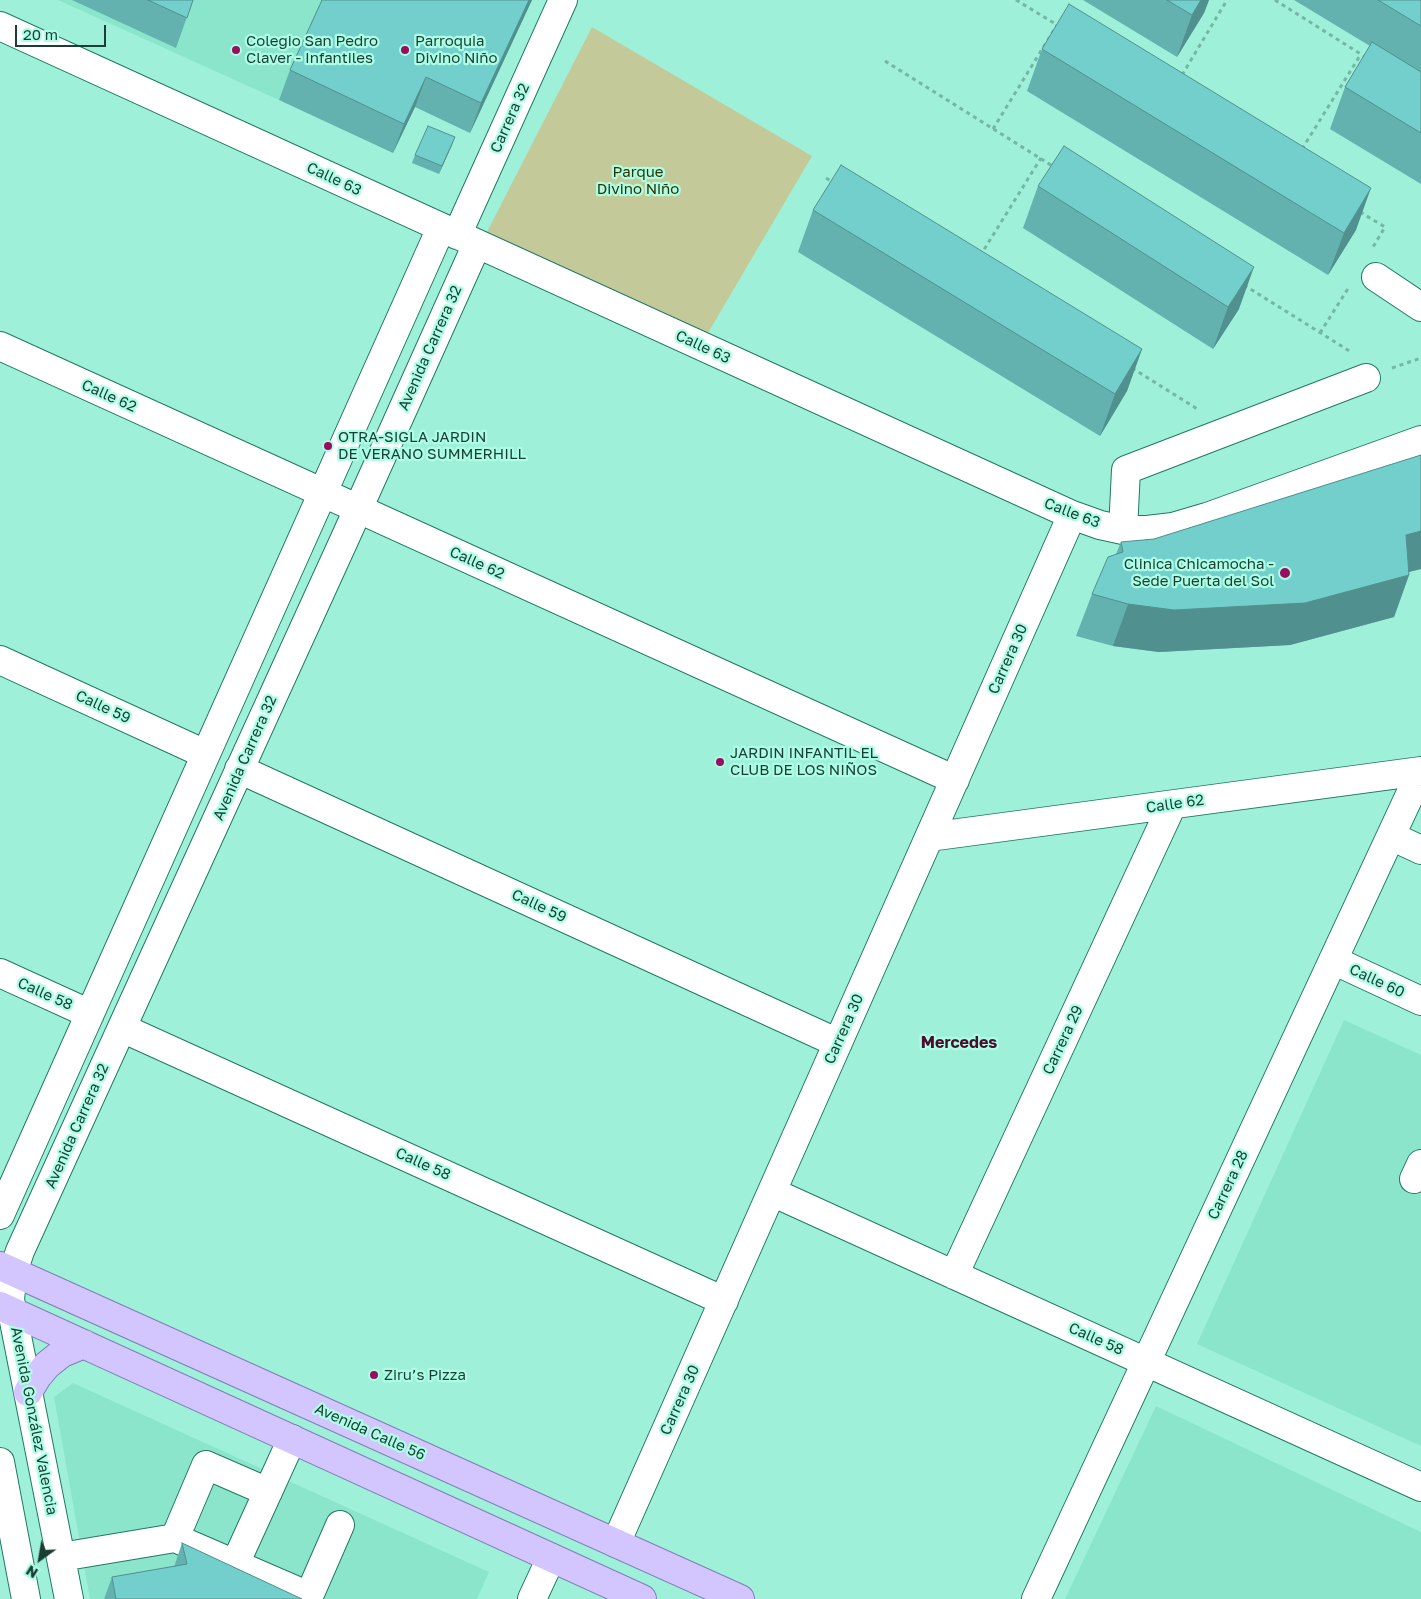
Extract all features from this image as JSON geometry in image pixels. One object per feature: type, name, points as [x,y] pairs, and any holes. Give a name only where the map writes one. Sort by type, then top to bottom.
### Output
[{"type":"main road","name":"Avenida Calle 56","points":[[7,1269],[740,1599]]},
{"type":"main road","points":[[6,1308],[642,1599]]},
{"type":"main road","points":[[28,1392],[47,1365],[62,1353],[84,1344]]},
{"type":"street","name":"Carrera 32","points":[[458,236],[563,0]]},
{"type":"street","name":"Calle 63","points":[[0,26],[1072,516],[1100,525],[1123,530],[1173,527],[1208,517],[1419,443]]},
{"type":"street","points":[[0,1215],[322,493],[458,236]]},
{"type":"street","name":"Avenida Carrera 32","points":[[7,1269],[20,1251],[358,509],[458,236]]},
{"type":"street","points":[[1373,264],[1421,306]]},
{"type":"street","name":"Calle 62","points":[[0,346],[955,780]]},
{"type":"street","points":[[1123,530],[1126,470],[1366,378]]},
{"type":"street","name":"Carrera 30","points":[[616,1543],[1072,516]]},
{"type":"street","name":"Calle 59","points":[[0,660],[205,754]]},
{"type":"street","name":"Calle 59","points":[[239,769],[838,1043]]},
{"type":"street","name":"Calle 62","points":[[929,837],[1421,771]]},
{"type":"street","name":"Carrera 28","points":[[1036,1599],[1421,771]]},
{"type":"street","name":"Carrera 29","points":[[954,1275],[1172,804]]},
{"type":"street","points":[[1391,836],[1421,850]]},
{"type":"street","name":"Calle 60","points":[[1333,960],[1421,1002]]},
{"type":"street","name":"Calle 58","points":[[0,973],[90,1014]]},
{"type":"street","name":"Calle 58","points":[[122,1028],[724,1301]]},
{"type":"street","name":"Calle 58","points":[[772,1192],[1421,1487]]},
{"type":"street","name":"Avenida González Valencia","points":[[7,1269],[10,1299],[6,1308],[28,1392],[69,1599]]},
{"type":"street","points":[[235,1564],[292,1439]]},
{"type":"street","points":[[0,1462],[26,1599]]},
{"type":"street","points":[[175,1538],[206,1465],[268,1492]]},
{"type":"street","points":[[61,1558],[175,1538],[309,1596],[340,1525]]},
{"type":"street","points":[[532,1599],[551,1558]]},
{"type":"path","points":[[1016,0],[1065,30]]},
{"type":"path","points":[[1179,79],[1227,0]]},
{"type":"path","points":[[1274,0],[1369,59]]},
{"type":"path","points":[[993,129],[1057,25]]},
{"type":"path","points":[[1300,152],[1362,54]]},
{"type":"path","points":[[885,61],[1058,169]]},
{"type":"path","points":[[978,260],[1041,158]]},
{"type":"path","points":[[826,178],[842,188]]},
{"type":"path","points":[[1354,208],[1386,227],[1373,264]]},
{"type":"path","points":[[1236,280],[1351,352]]},
{"type":"path","points":[[1320,333],[1350,284]]},
{"type":"path","points":[[1131,367],[1231,429]]},
{"type":"shaded area","name":"Colegio San Pedro Claver - Infantiles","points":[[58,0],[325,0],[279,100]]},
{"type":"shaded area","points":[[1344,1020],[1421,1055],[1421,1446],[1197,1344]]},
{"type":"shaded area","points":[[73,1383],[489,1572],[477,1599],[90,1599],[54,1397]]},
{"type":"shaded area","points":[[1156,1406],[1421,1532],[1421,1599],[1065,1599]]},
{"type":"green space","name":"Parque Divino Niño","points":[[592,27],[812,156],[708,333],[487,232]]},
{"type":"building","points":[[148,0],[193,0],[187,18]]},
{"type":"building","name":"Parroquia Divino Niño","points":[[322,0],[529,0],[481,103],[426,77],[404,124],[290,70]]},
{"type":"building","points":[[1167,0],[1201,0],[1192,15]]},
{"type":"building","points":[[1378,0],[1421,0],[1421,26]]},
{"type":"building","points":[[1069,4],[1371,188],[1344,233],[1042,49]]},
{"type":"building","points":[[1372,42],[1421,72],[1421,133],[1345,87]]},
{"type":"building","points":[[428,126],[455,137],[442,166],[415,155]]},
{"type":"building","points":[[1064,146],[1254,267],[1228,307],[1038,186]]},
{"type":"building","points":[[841,165],[1142,349],[1115,394],[813,210]]},
{"type":"building","points":[[1421,455],[1421,531],[1406,535],[1409,575],[1305,603],[1174,610],[1128,604],[1092,594],[1108,557],[1123,552],[1121,542],[1154,539]]},
{"type":"building","points":[[182,1543],[302,1599],[116,1599],[112,1577],[187,1564]]},
{"type":"place","name":"Colegio San Pedro Claver - Infantiles","points":[[236,50]]},
{"type":"place","name":"Parroquia Divino Niño","points":[[405,50]]},
{"type":"place","name":"OTRA-SIGLA JARDIN DE VERANO SUMMERHILL","points":[[328,446]]},
{"type":"place","name":"Clinica Chicamocha - Sede Puerta del Sol","points":[[1285,573]]},
{"type":"place","name":"JARDIN INFANTIL EL CLUB DE LOS NIÑOS","points":[[720,762]]},
{"type":"place","name":"Ziru’s Pizza","points":[[374,1375]]},
{"type":"district","name":"Mercedes","points":[[959,1043]]}]
